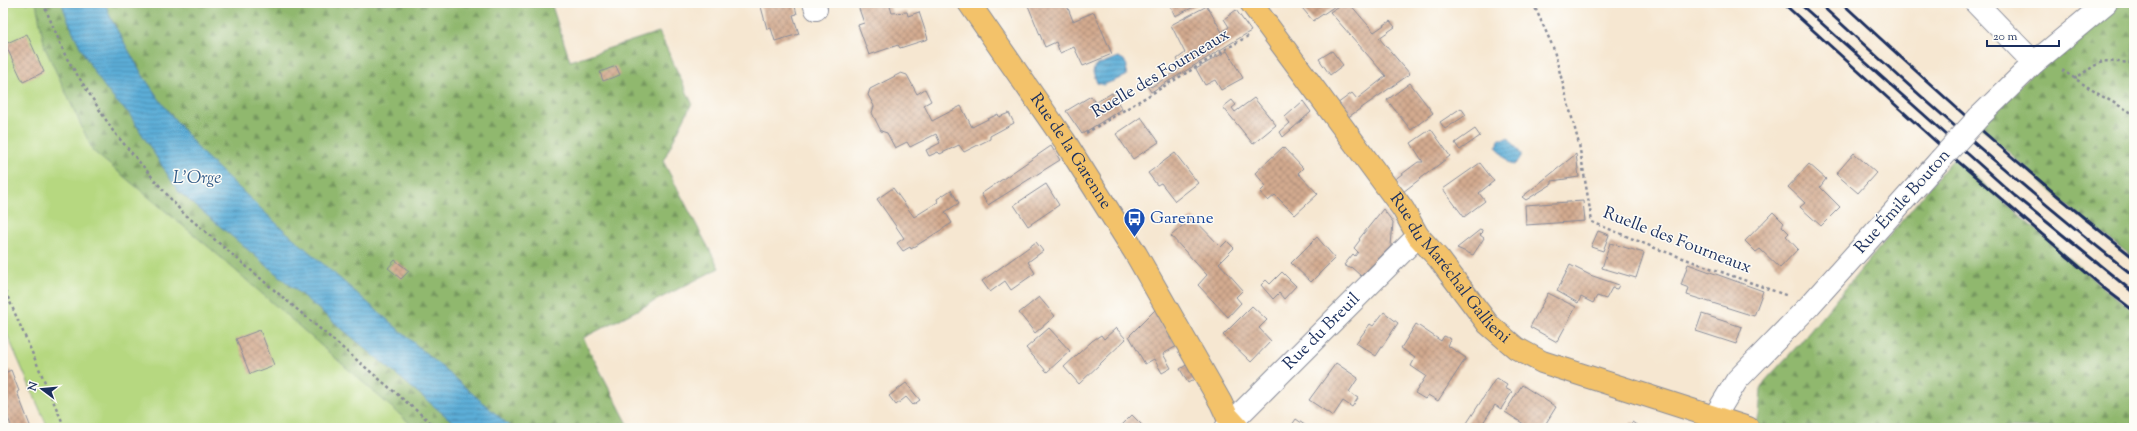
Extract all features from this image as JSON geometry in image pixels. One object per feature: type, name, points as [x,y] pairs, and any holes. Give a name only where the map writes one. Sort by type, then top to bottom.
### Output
[{"type":"main road","name":"Rue de la Garenne","points":[[969,3],[1064,140],[1136,254],[1221,403],[1232,426]]},
{"type":"main road","name":"Rue du Maréchal Gallieni","points":[[1251,3],[1403,209],[1418,236],[1439,259],[1488,324],[1516,348],[1542,362],[1733,424]]},
{"type":"street","points":[[1976,3],[2039,58]]},
{"type":"street","name":"Rue Émile Bouton","points":[[1733,424],[1737,380],[1810,305],[1980,117],[2039,58],[2106,3]]},
{"type":"street","name":"Rue du Breuil","points":[[1232,426],[1418,236]]},
{"type":"path","points":[[43,3],[66,57],[113,131],[181,211],[437,428]]},
{"type":"path","name":"Ruelle des Fourneaux","points":[[1533,3],[1553,47],[1579,144],[1592,222],[1601,227],[1810,305]]},
{"type":"path","name":"Ruelle des Fourneaux","points":[[1064,140],[1084,134],[1267,24]]},
{"type":"path","points":[[2039,58],[2134,114]]},
{"type":"path","points":[[2074,79],[2102,61],[2134,63]]},
{"type":"path","points":[[3,286],[65,428]]},
{"type":"green space","points":[[3,3],[36,3],[45,48],[93,151],[211,249],[415,428],[48,428],[3,325]]},
{"type":"green space","points":[[36,3],[551,3],[570,61],[659,32],[692,103],[663,161],[719,268],[583,338],[630,428],[415,428],[211,249],[93,151],[45,48]]},
{"type":"green space","points":[[2106,3],[2134,3],[2134,258],[2071,209],[1979,125]]},
{"type":"green space","points":[[1954,158],[2105,289],[2134,311],[2134,428],[1751,428],[1759,416],[1761,389],[1765,381],[1801,342]]},
{"type":"water","name":"L'Orge","points":[[62,3],[105,3],[111,19],[143,76],[164,106],[201,152],[277,224],[512,428],[460,428],[178,191],[128,112],[118,103],[98,77],[72,30]]},
{"type":"water","points":[[1118,57],[1124,60],[1127,66],[1126,76],[1103,85],[1097,83],[1093,72],[1095,66]]},
{"type":"water","points":[[1508,137],[1521,154],[1521,158],[1514,165],[1510,164],[1496,146],[1499,139],[1505,139]]},
{"type":"building","points":[[760,3],[794,3],[797,14],[793,15],[799,34],[775,41],[771,28],[767,29]]},
{"type":"building","points":[[857,3],[889,3],[892,13],[907,12],[908,16],[919,12],[928,39],[900,48],[898,45],[869,55],[858,25],[864,23]]},
{"type":"building","points":[[1027,3],[1066,3],[1073,21],[1094,12],[1112,54],[1083,66],[1074,47],[1060,53],[1056,42],[1045,47]]},
{"type":"building","points":[[1169,3],[1194,3],[1196,6],[1175,16]]},
{"type":"building","points":[[1298,3],[1337,3],[1338,4],[1313,21]]},
{"type":"building","points":[[1344,3],[1349,3],[1374,32],[1390,21],[1395,27],[1379,38],[1410,74],[1347,118],[1337,104],[1352,93],[1357,99],[1386,76],[1330,12]]},
{"type":"building","points":[[1207,6],[1222,32],[1229,27],[1224,19],[1236,10],[1251,31],[1151,92],[1147,86],[1150,85],[1151,87],[1182,68],[1177,59],[1185,53],[1171,25]]},
{"type":"building","points":[[27,34],[44,72],[23,82],[5,44]]},
{"type":"building","points":[[1227,51],[1243,78],[1221,90],[1215,80],[1205,85],[1196,69]]},
{"type":"building","points":[[1332,51],[1343,65],[1330,75],[1319,59]]},
{"type":"building","points":[[616,66],[620,75],[603,81],[600,72]]},
{"type":"building","points":[[901,73],[907,75],[917,94],[925,89],[931,101],[924,105],[932,121],[961,106],[972,127],[998,114],[999,117],[1009,113],[1014,123],[990,136],[990,139],[964,152],[959,145],[940,154],[938,152],[929,156],[926,150],[940,143],[936,134],[910,147],[907,142],[895,148],[887,133],[881,131],[872,113],[874,106],[868,95],[870,89]]},
{"type":"building","points":[[1410,83],[1433,113],[1411,130],[1387,100]]},
{"type":"building","points":[[1112,93],[1122,109],[1082,134],[1066,111],[1091,96],[1095,103]]},
{"type":"building","points":[[1254,98],[1276,125],[1253,144],[1223,107],[1232,100],[1236,105],[1232,108],[1235,112]]},
{"type":"building","points":[[1303,101],[1311,112],[1283,137],[1280,132],[1290,123],[1285,117]]},
{"type":"building","points":[[1461,108],[1466,115],[1445,129],[1440,122]]},
{"type":"building","points":[[1141,117],[1159,142],[1133,159],[1116,134]]},
{"type":"building","points":[[1431,129],[1450,156],[1403,192],[1394,180],[1418,162],[1423,162],[1411,143]]},
{"type":"building","points":[[1475,129],[1480,136],[1460,150],[1455,143]]},
{"type":"building","points":[[1051,146],[1060,160],[988,205],[981,194]]},
{"type":"building","points":[[1283,147],[1303,168],[1298,173],[1318,194],[1295,215],[1275,195],[1268,201],[1260,192],[1266,186],[1255,173]]},
{"type":"building","points":[[1175,153],[1198,183],[1175,201],[1161,183],[1157,185],[1148,173]]},
{"type":"building","points":[[1854,153],[1876,173],[1858,193],[1836,174]]},
{"type":"building","points":[[1576,154],[1579,177],[1552,181],[1552,184],[1526,200],[1522,197]]},
{"type":"building","points":[[1480,163],[1494,181],[1479,193],[1485,201],[1464,217],[1443,189]]},
{"type":"building","points":[[1809,164],[1826,179],[1820,187],[1840,207],[1821,226],[1800,207],[1805,203],[1788,187]]},
{"type":"building","points":[[1046,184],[1059,205],[1028,226],[1014,205]]},
{"type":"building","points":[[893,188],[914,217],[938,202],[937,199],[951,190],[959,203],[945,212],[952,223],[911,249],[910,247],[903,251],[897,243],[904,238],[877,199]]},
{"type":"building","points":[[1583,201],[1585,221],[1526,225],[1525,205]]},
{"type":"building","points":[[1383,209],[1393,222],[1391,246],[1361,276],[1351,267],[1349,268],[1344,265],[1353,254],[1355,256],[1358,252],[1354,248],[1360,240],[1359,239]]},
{"type":"building","points":[[1773,212],[1784,223],[1782,226],[1789,233],[1786,236],[1798,249],[1780,268],[1760,249],[1756,252],[1745,241]]},
{"type":"building","points":[[1192,217],[1221,247],[1227,241],[1234,248],[1219,263],[1243,290],[1236,297],[1241,303],[1228,317],[1198,285],[1207,275],[1171,236]]},
{"type":"building","points":[[1481,229],[1483,232],[1480,235],[1484,238],[1473,255],[1457,248]]},
{"type":"building","points":[[1598,231],[1609,235],[1603,251],[1591,247]]},
{"type":"building","points":[[1317,237],[1335,258],[1311,282],[1291,263]]},
{"type":"building","points":[[1036,242],[1043,251],[1028,262],[1035,273],[1011,290],[1005,281],[990,292],[982,281]]},
{"type":"building","points":[[1610,243],[1644,253],[1636,278],[1602,268]]},
{"type":"building","points":[[395,260],[409,271],[401,279],[388,268]]},
{"type":"building","points":[[1688,264],[1763,291],[1754,316],[1687,295],[1689,288],[1681,285]]},
{"type":"building","points":[[1570,265],[1590,275],[1619,285],[1617,289],[1612,288],[1606,299],[1597,296],[1593,303],[1581,297],[1578,303],[1557,291]]},
{"type":"building","points":[[1282,272],[1296,286],[1284,299],[1279,293],[1273,299],[1261,285],[1266,280],[1270,284]]},
{"type":"building","points":[[1548,293],[1576,307],[1557,342],[1530,327]]},
{"type":"building","points":[[1039,297],[1055,316],[1035,333],[1019,313]]},
{"type":"building","points":[[1252,306],[1267,320],[1259,328],[1271,341],[1251,362],[1223,335]]},
{"type":"building","points":[[1156,309],[1177,346],[1163,354],[1171,368],[1162,373],[1154,359],[1145,364],[1129,336]]},
{"type":"building","points":[[1384,312],[1398,323],[1376,356],[1356,343],[1370,324],[1373,326]]},
{"type":"building","points":[[1702,314],[1742,327],[1736,344],[1696,331]]},
{"type":"building","points":[[1416,324],[1441,341],[1444,336],[1451,339],[1447,345],[1466,358],[1438,401],[1428,395],[1425,399],[1415,393],[1426,376],[1411,366],[1415,358],[1401,348]]},
{"type":"building","points":[[1049,328],[1070,351],[1047,372],[1026,348]]},
{"type":"building","points":[[1116,328],[1126,339],[1079,384],[1064,367],[1092,341],[1101,335],[1104,339]]},
{"type":"building","points":[[260,330],[274,365],[250,374],[236,339]]},
{"type":"building","points":[[1336,363],[1358,378],[1349,392],[1358,398],[1352,407],[1343,401],[1333,416],[1309,400]]},
{"type":"building","points":[[1188,364],[1196,378],[1188,383],[1180,369]]},
{"type":"building","points":[[11,370],[19,391],[17,392],[31,428],[12,428],[3,405],[3,374]]},
{"type":"building","points":[[1496,378],[1507,385],[1505,388],[1512,392],[1501,409],[1495,405],[1480,427],[1475,424],[1473,428],[1467,423]]},
{"type":"building","points":[[906,383],[920,400],[913,405],[906,397],[896,405],[889,396]]},
{"type":"building","points":[[1522,385],[1556,407],[1543,428],[1530,428],[1505,412]]},
{"type":"building","points":[[1132,415],[1145,428],[1119,428]]},
{"type":"building","points":[[1296,419],[1309,428],[1290,428]]},
{"type":"building","points":[[1632,422],[1641,428],[1629,428]]},
{"type":"railway","points":[[1783,3],[1954,158],[2105,289],[2134,311]]},
{"type":"railway","points":[[1799,3],[2015,196],[2134,293]]},
{"type":"railway","points":[[1819,3],[1974,143],[2134,276]]},
{"type":"railway","points":[[1842,3],[1949,101],[2022,165],[2134,258]]},
{"type":"place","name":"Garenne","points":[[1135,238]]}]
